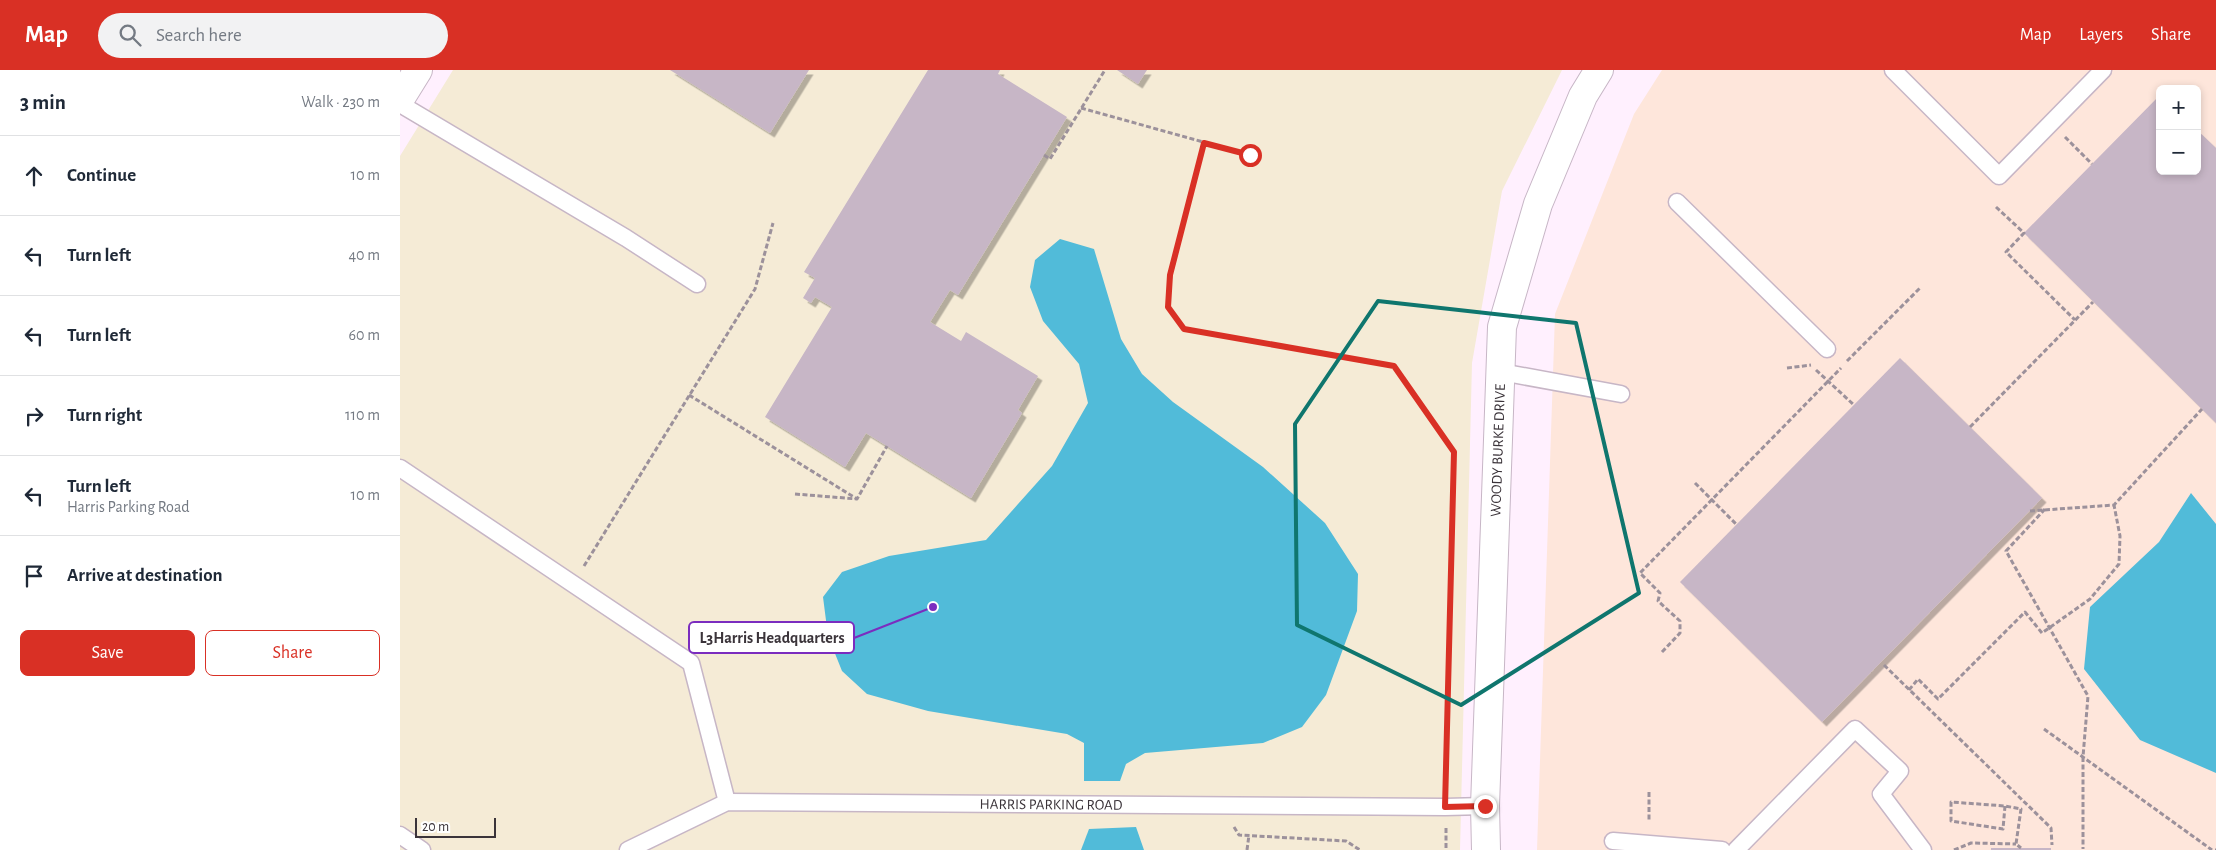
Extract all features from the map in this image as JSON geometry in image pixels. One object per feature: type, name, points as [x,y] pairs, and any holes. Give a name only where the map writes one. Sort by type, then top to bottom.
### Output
[{"type":"street","points":[[400,99],[418,70]]},
{"type":"street","name":"WOODY BURKE DRIVE","points":[[1486,850],[1485,806],[1502,327],[1538,204],[1583,96],[1599,70]]},
{"type":"lane","points":[[1893,70],[1998,176],[2103,70]]},
{"type":"lane","points":[[400,104],[618,234],[697,284]]},
{"type":"lane","points":[[1677,202],[1827,349]]},
{"type":"lane","points":[[1501,372],[1621,394]]},
{"type":"lane","points":[[400,468],[691,663],[727,802]]},
{"type":"lane","points":[[1736,850],[1855,729],[1900,770],[1882,794],[1923,850]]},
{"type":"lane","name":"HARRIS PARKING ROAD","points":[[628,850],[727,802],[1485,806]]},
{"type":"lane","points":[[400,835],[422,850]]},
{"type":"lane","points":[[1613,841],[1722,850]]},
{"type":"path","points":[[1044,155],[1050,159],[1105,70]]},
{"type":"path","points":[[1082,108],[1250,155]]},
{"type":"path","points":[[2051,123],[2092,164]]},
{"type":"path","points":[[1204,143],[1170,275],[1168,307],[1184,329],[1394,366],[1454,452],[1445,807],[1446,850]]},
{"type":"path","points":[[1996,207],[2024,233],[2006,252],[2075,320]]},
{"type":"path","points":[[573,583],[755,289],[773,223]]},
{"type":"path","points":[[1662,652],[1680,634],[1680,621],[1658,601],[1660,592],[1640,573],[1711,498],[1920,288]]},
{"type":"path","points":[[1970,427],[2093,302]]},
{"type":"path","points":[[1787,368],[1811,365],[1854,405]]},
{"type":"path","points":[[689,395],[857,499]]},
{"type":"path","points":[[2030,511],[2114,505],[2202,409]]},
{"type":"path","points":[[857,499],[887,446]]},
{"type":"path","points":[[1695,483],[1736,524]]},
{"type":"path","points":[[795,494],[857,499]]},
{"type":"path","points":[[1909,690],[1918,679],[1938,699],[2024,612],[2042,633],[2090,599],[2119,564],[2120,536],[2114,505]]},
{"type":"path","points":[[2045,510],[2006,551],[2088,696],[2082,757],[2083,849]]},
{"type":"path","points":[[1884,665],[2051,828],[2052,845]]},
{"type":"path","points":[[2044,729],[2214,850]]},
{"type":"path","points":[[2005,806],[2003,829],[1951,821],[1950,818],[1951,802],[2005,806],[2021,809],[2016,844]]},
{"type":"path","points":[[1220,805],[1239,835],[1346,841],[1360,850]]},
{"type":"path","points":[[1247,850],[1249,835]]},
{"type":"path","points":[[1954,850],[1971,843],[2016,844],[2021,848]]},
{"type":"highlighted area","points":[[1378,301],[1576,323],[1639,593],[1461,705],[1297,625],[1295,424]]},
{"type":"shaded area","points":[[453,70],[1562,70],[1502,191],[1472,363],[1460,850],[400,850],[400,156]]},
{"type":"shaded area","points":[[1662,70],[2216,70],[2216,850],[1537,850],[1555,314],[1634,114]]},
{"type":"water","points":[[1060,239],[1094,249],[1121,339],[1142,374],[1173,402],[1263,467],[1325,523],[1358,574],[1357,611],[1326,695],[1302,727],[1263,743],[1145,753],[1126,764],[1120,781],[1084,781],[1084,743],[1067,734],[928,711],[867,694],[842,671],[828,636],[823,597],[842,572],[889,556],[986,540],[1052,466],[1088,403],[1079,364],[1043,321],[1030,287],[1035,260]]},
{"type":"water","points":[[2191,493],[2216,524],[2216,773],[2140,740],[2084,669],[2090,607],[2159,542]]},
{"type":"water","points":[[1136,827],[1144,850],[1081,850],[1089,829]]},
{"type":"building","points":[[670,70],[809,70],[770,133]]},
{"type":"building","points":[[928,70],[1000,70],[998,74],[1067,117],[958,295],[950,290],[930,322],[961,341],[966,332],[1038,376],[1018,410],[1022,413],[971,498],[866,433],[845,467],[765,417],[832,307],[815,297],[811,303],[803,298],[815,278],[804,272]]},
{"type":"building","points":[[1117,70],[1147,70],[1138,84]]},
{"type":"building","points":[[2156,99],[2156,175],[2201,175],[2201,134],[2216,148],[2216,423],[2024,233]]},
{"type":"building","points":[[1900,358],[2042,498],[1822,722],[1680,582]]},
{"type":"building","points":[[1991,848],[2051,848],[2051,850],[1991,850]]},
{"type":"place","name":"L3Harris Headquarters","points":[[933,607]]},
{"type":"route","points":[[1250,155],[1204,143],[1170,275],[1168,307],[1184,329],[1394,366],[1454,452],[1445,807],[1485,806]]}]
